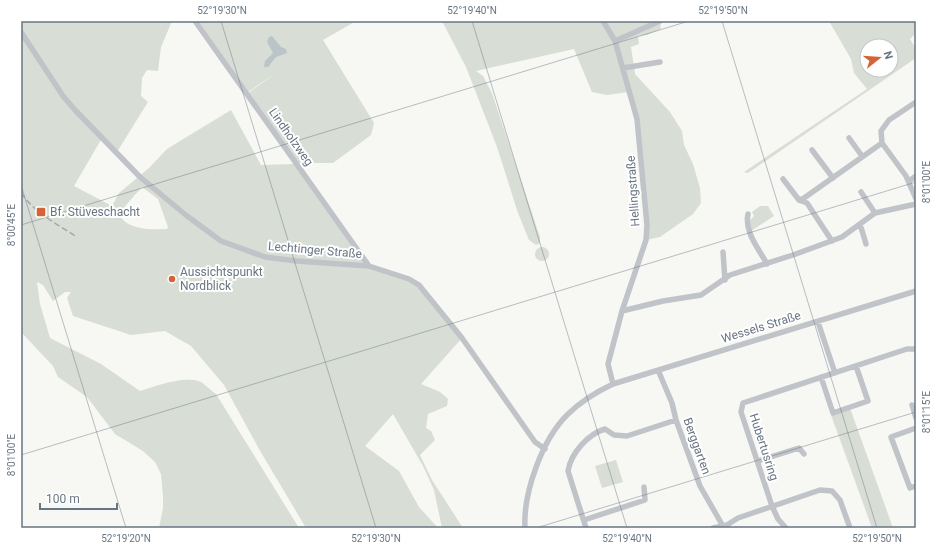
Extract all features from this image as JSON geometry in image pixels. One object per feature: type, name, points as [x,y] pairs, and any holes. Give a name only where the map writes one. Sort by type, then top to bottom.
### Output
[{"type":"street","name":"Lindholzweg","points":[[195,21],[369,266]]},
{"type":"street","name":"Hellingstraße","points":[[603,21],[615,41],[640,134],[647,225],[646,240],[622,311],[608,364],[613,384]]},
{"type":"street","points":[[615,41],[660,21]]},
{"type":"street","name":"Lechtinger Straße","points":[[21,32],[63,96],[75,110],[140,177],[187,216],[221,241],[265,257],[292,261],[369,266],[410,279],[427,293],[462,338],[536,442],[545,449]]},
{"type":"street","points":[[623,68],[660,62]]},
{"type":"street","points":[[916,102],[883,126],[880,131],[882,143],[909,181],[916,199]]},
{"type":"street","points":[[849,138],[862,156]]},
{"type":"street","points":[[799,200],[882,143]]},
{"type":"street","points":[[812,150],[833,178]]},
{"type":"street","points":[[909,181],[916,176]]},
{"type":"street","points":[[783,178],[799,200],[807,204],[832,241]]},
{"type":"street","points":[[861,192],[875,213]]},
{"type":"street","points":[[622,311],[663,301],[701,296],[730,275],[767,264],[842,237],[875,213],[916,204]]},
{"type":"street","points":[[748,214],[746,221],[749,232],[767,264]]},
{"type":"street","points":[[860,224],[866,244]]},
{"type":"street","points":[[723,252],[724,280]]},
{"type":"street","name":"Wessels Straße","points":[[525,528],[527,499],[545,449],[566,416],[586,399],[613,384],[916,291]]},
{"type":"street","points":[[818,322],[835,373]]},
{"type":"street","name":"Hubertusring","points":[[786,528],[778,519],[772,506],[741,412],[743,403],[907,349],[916,349]]},
{"type":"street","points":[[821,377],[833,413],[868,401],[856,366]]},
{"type":"street","name":"Berggarten","points":[[658,370],[672,403],[676,420],[700,486],[724,527]]},
{"type":"street","points":[[912,405],[916,418]]},
{"type":"street","points":[[586,528],[568,471],[570,461],[577,450],[598,431],[605,429],[614,435],[627,436],[676,420]]},
{"type":"street","points":[[916,428],[891,436],[910,488],[916,486]]},
{"type":"street","points":[[758,461],[799,448],[804,454]]},
{"type":"street","points":[[584,520],[645,500],[644,486]]},
{"type":"street","points":[[713,528],[724,527],[772,506],[820,490],[832,491],[840,500],[850,528]]},
{"type":"shaded area","points":[[21,21],[172,21],[161,47],[158,71],[147,70],[142,78],[141,96],[148,102],[117,152],[102,138],[74,186],[112,206],[119,193],[149,168],[167,149],[231,110],[261,165],[294,164],[369,266],[419,285],[462,338],[421,384],[440,392],[448,399],[447,406],[428,414],[426,428],[431,431],[435,440],[420,455],[432,480],[463,528],[442,528],[434,490],[423,466],[393,414],[365,446],[399,471],[419,507],[438,528],[306,528],[259,449],[224,385],[191,346],[165,331],[131,335],[73,316],[67,298],[71,292],[65,292],[53,301],[43,285],[37,282],[40,304],[50,338],[101,364],[140,391],[179,380],[195,380],[201,382],[216,394],[299,528],[159,528],[163,508],[163,496],[161,474],[155,462],[143,451],[115,434],[87,397],[58,377],[53,366],[21,332]],"holes":[[[142,187],[158,199],[168,227],[167,229],[147,229],[132,226],[126,223],[119,213]]]},
{"type":"shaded area","points":[[198,21],[356,21],[323,40],[374,123],[371,135],[333,163],[298,163],[248,93],[277,72],[248,92]]},
{"type":"shaded area","points":[[442,21],[660,21],[661,29],[647,35],[638,36],[639,44],[631,47],[635,74],[670,112],[682,131],[684,145],[693,164],[700,188],[701,203],[693,214],[660,237],[646,240],[640,134],[628,92],[607,95],[592,92],[574,49],[476,71],[483,76],[492,93],[540,237],[540,243],[536,245],[529,240],[518,213],[497,147],[466,67]]},
{"type":"shaded area","points":[[829,21],[916,21],[916,33],[910,39],[916,49],[916,58],[899,70],[899,38],[859,38],[859,78],[887,78],[748,173],[744,172],[867,89],[854,73],[851,59]]},
{"type":"shaded area","points":[[272,36],[281,47],[286,49],[287,53],[276,57],[268,67],[264,67],[265,61],[273,53],[267,42],[269,37]]},
{"type":"shaded area","points":[[760,206],[768,206],[774,216],[751,231],[749,221],[754,216],[752,212]]},
{"type":"shaded area","points":[[542,247],[547,249],[549,254],[547,259],[542,261],[537,259],[535,254],[537,249]]},
{"type":"shaded area","points":[[850,408],[893,528],[872,528],[831,415]]},
{"type":"shaded area","points":[[616,460],[623,482],[602,488],[595,466]]},
{"type":"railway","points":[[21,193],[39,212],[77,237]]},
{"type":"place","name":"Bf. Stüveschacht","points":[[41,212]]},
{"type":"place","name":"Aussichtspunkt Nordblick","points":[[172,279]]}]
